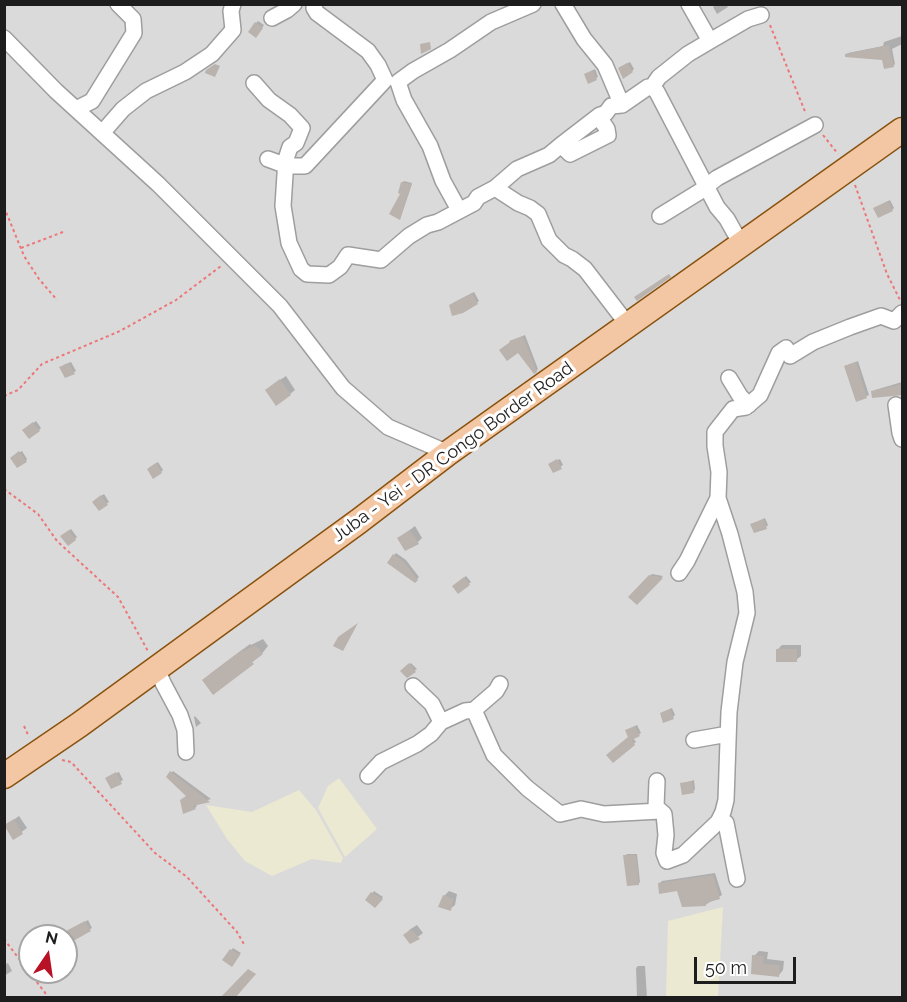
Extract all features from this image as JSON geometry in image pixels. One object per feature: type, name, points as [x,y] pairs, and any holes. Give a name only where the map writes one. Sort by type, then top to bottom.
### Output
[{"type":"main road","name":"Juba - Yei - DR Congo Border Road","points":[[4,776],[158,668],[448,453],[903,130]]},
{"type":"street","points":[[76,109],[92,101],[134,33],[133,19],[118,4]]},
{"type":"street","points":[[102,133],[123,109],[146,91],[184,72],[212,54],[233,30],[231,11],[233,4]]},
{"type":"street","points":[[272,18],[294,4]]},
{"type":"street","points":[[459,210],[443,181],[430,146],[404,100],[398,82],[491,22],[533,4]]},
{"type":"street","points":[[563,4],[584,39],[605,65],[622,105]]},
{"type":"street","points":[[689,4],[710,41]]},
{"type":"street","points":[[268,159],[287,166],[306,166],[385,80],[378,64],[368,51],[311,6]]},
{"type":"street","points":[[254,83],[269,100],[302,128],[286,159],[283,196],[286,230],[289,243],[301,269],[307,274],[329,275],[340,267],[348,255],[381,260],[427,225],[438,222],[474,203],[517,169],[549,154],[561,145],[570,154],[608,135],[600,115],[611,106],[622,105],[635,94],[652,87],[660,77],[688,54],[748,19],[761,15]]},
{"type":"street","points":[[4,38],[76,109],[158,184],[280,306],[343,387],[388,427],[448,453]]},
{"type":"street","points":[[652,87],[657,92],[717,207],[741,244]]},
{"type":"street","points":[[660,216],[699,192],[706,185],[815,125]]},
{"type":"street","points":[[495,188],[538,214],[549,240],[564,255],[585,269],[628,325]]},
{"type":"street","points":[[657,781],[656,807],[664,814],[666,835],[664,853],[667,861],[683,855],[719,820],[726,800],[729,712],[735,662],[747,613],[742,582],[718,498],[719,478],[715,432],[733,409],[746,408],[760,395],[772,365],[779,353],[786,348],[790,356],[813,342],[850,327],[881,316],[894,321],[903,313]]},
{"type":"street","points":[[729,378],[740,396],[749,405]]},
{"type":"street","points":[[896,405],[903,439]]},
{"type":"street","points":[[679,573],[718,498]]},
{"type":"street","points":[[158,668],[163,683],[180,715],[185,730],[186,752]]},
{"type":"street","points":[[368,776],[381,762],[417,744],[431,734],[441,722],[465,711],[474,710],[496,691],[500,684]]},
{"type":"street","points":[[413,686],[432,704],[441,722]]},
{"type":"street","points":[[474,710],[494,755],[527,788],[560,814],[581,809],[604,814],[660,811]]},
{"type":"street","points":[[694,740],[728,734]]},
{"type":"street","points":[[719,820],[726,823],[737,879]]},
{"type":"path","points":[[761,15],[769,24],[782,51],[806,113],[849,168],[887,274],[903,305]]},
{"type":"path","points":[[4,207],[21,248],[39,279],[57,300]]},
{"type":"path","points":[[21,248],[63,232]]},
{"type":"path","points":[[4,396],[18,390],[42,364],[120,331],[176,300],[231,258]]},
{"type":"path","points":[[4,489],[38,514],[57,541],[118,597],[158,668]]},
{"type":"path","points":[[24,726],[33,746],[53,758],[71,762],[155,852],[187,877],[237,932],[245,946]]},
{"type":"path","points":[[4,939],[50,998]]},
{"type":"shaded area","points":[[5,5],[902,5],[902,997],[5,998]]},
{"type":"shaded area","points":[[339,778],[377,829],[345,857],[318,808],[328,786]]},
{"type":"shaded area","points":[[299,790],[316,810],[343,858],[341,863],[312,859],[272,876],[245,861],[227,839],[206,805],[252,812]]},
{"type":"shaded area","points":[[723,907],[718,997],[666,997],[668,921]]},
{"type":"building","points":[[255,22],[263,28],[256,38],[248,32]]},
{"type":"building","points":[[430,42],[431,49],[421,54],[420,44]]},
{"type":"building","points":[[889,45],[894,67],[884,69],[882,60],[845,57],[845,54]]},
{"type":"building","points":[[627,63],[633,72],[623,79],[618,68]]},
{"type":"building","points":[[215,64],[220,66],[215,77],[205,73],[206,70]]},
{"type":"building","points":[[593,70],[597,80],[588,84],[584,74]]},
{"type":"building","points":[[401,182],[412,184],[400,220],[389,214],[400,194],[398,193]]},
{"type":"building","points":[[888,201],[893,211],[878,218],[873,208]]},
{"type":"building","points":[[669,274],[671,277],[637,301],[634,297]]},
{"type":"building","points":[[472,293],[478,304],[463,313],[452,316],[449,305]]},
{"type":"building","points":[[523,336],[537,372],[534,374],[518,353],[507,361],[499,350],[509,341]]},
{"type":"building","points":[[856,362],[867,398],[856,402],[844,366]]},
{"type":"building","points":[[69,363],[75,374],[65,378],[59,367]]},
{"type":"building","points":[[280,379],[291,395],[276,406],[265,390]]},
{"type":"building","points":[[903,384],[903,395],[872,398],[871,391]]},
{"type":"building","points":[[33,422],[40,431],[29,439],[22,430]]},
{"type":"building","points":[[19,451],[27,462],[17,468],[10,458]]},
{"type":"building","points":[[557,459],[562,469],[553,473],[548,464]]},
{"type":"building","points":[[156,463],[162,473],[153,479],[147,469]]},
{"type":"building","points":[[101,495],[108,505],[99,511],[92,502]]},
{"type":"building","points":[[764,519],[767,529],[754,533],[750,524]]},
{"type":"building","points":[[69,530],[76,540],[68,546],[60,536]]},
{"type":"building","points":[[410,530],[419,544],[405,551],[397,538]]},
{"type":"building","points":[[393,554],[404,562],[418,580],[415,583],[387,563]]},
{"type":"building","points":[[649,575],[663,578],[637,605],[628,597]]},
{"type":"building","points":[[464,577],[470,585],[458,594],[452,586]]},
{"type":"building","points":[[358,623],[343,651],[333,646],[338,637]]},
{"type":"building","points":[[256,645],[263,654],[252,662],[254,664],[213,695],[202,680],[243,649],[244,651]]},
{"type":"building","points":[[776,649],[797,649],[797,662],[776,662]]},
{"type":"building","points":[[409,663],[416,672],[407,678],[400,671]]},
{"type":"building","points":[[670,709],[674,719],[663,723],[660,713]]},
{"type":"building","points":[[635,726],[640,736],[632,740],[635,745],[613,763],[606,755],[628,737],[625,730]]},
{"type":"building","points":[[170,771],[210,802],[193,806],[196,809],[183,814],[180,800],[186,796],[166,777]]},
{"type":"building","points":[[116,772],[122,784],[111,789],[105,778]]},
{"type":"building","points":[[692,781],[694,793],[682,795],[680,783]]},
{"type":"building","points":[[14,819],[23,834],[13,840],[4,825]]},
{"type":"building","points":[[623,855],[636,855],[639,885],[627,886]]},
{"type":"building","points":[[713,875],[720,899],[706,903],[706,906],[682,907],[677,891],[659,894],[658,883]]},
{"type":"building","points":[[371,892],[383,899],[375,908],[365,900]]},
{"type":"building","points":[[443,895],[453,899],[451,911],[438,907]]},
{"type":"building","points":[[85,921],[91,931],[78,938],[78,925]]},
{"type":"building","points":[[411,929],[420,939],[410,944],[403,935]]},
{"type":"building","points":[[230,949],[240,955],[232,967],[222,960]]},
{"type":"building","points":[[752,955],[764,956],[763,964],[780,965],[779,977],[751,974]]},
{"type":"building","points":[[248,969],[256,974],[235,998],[220,998]]}]
